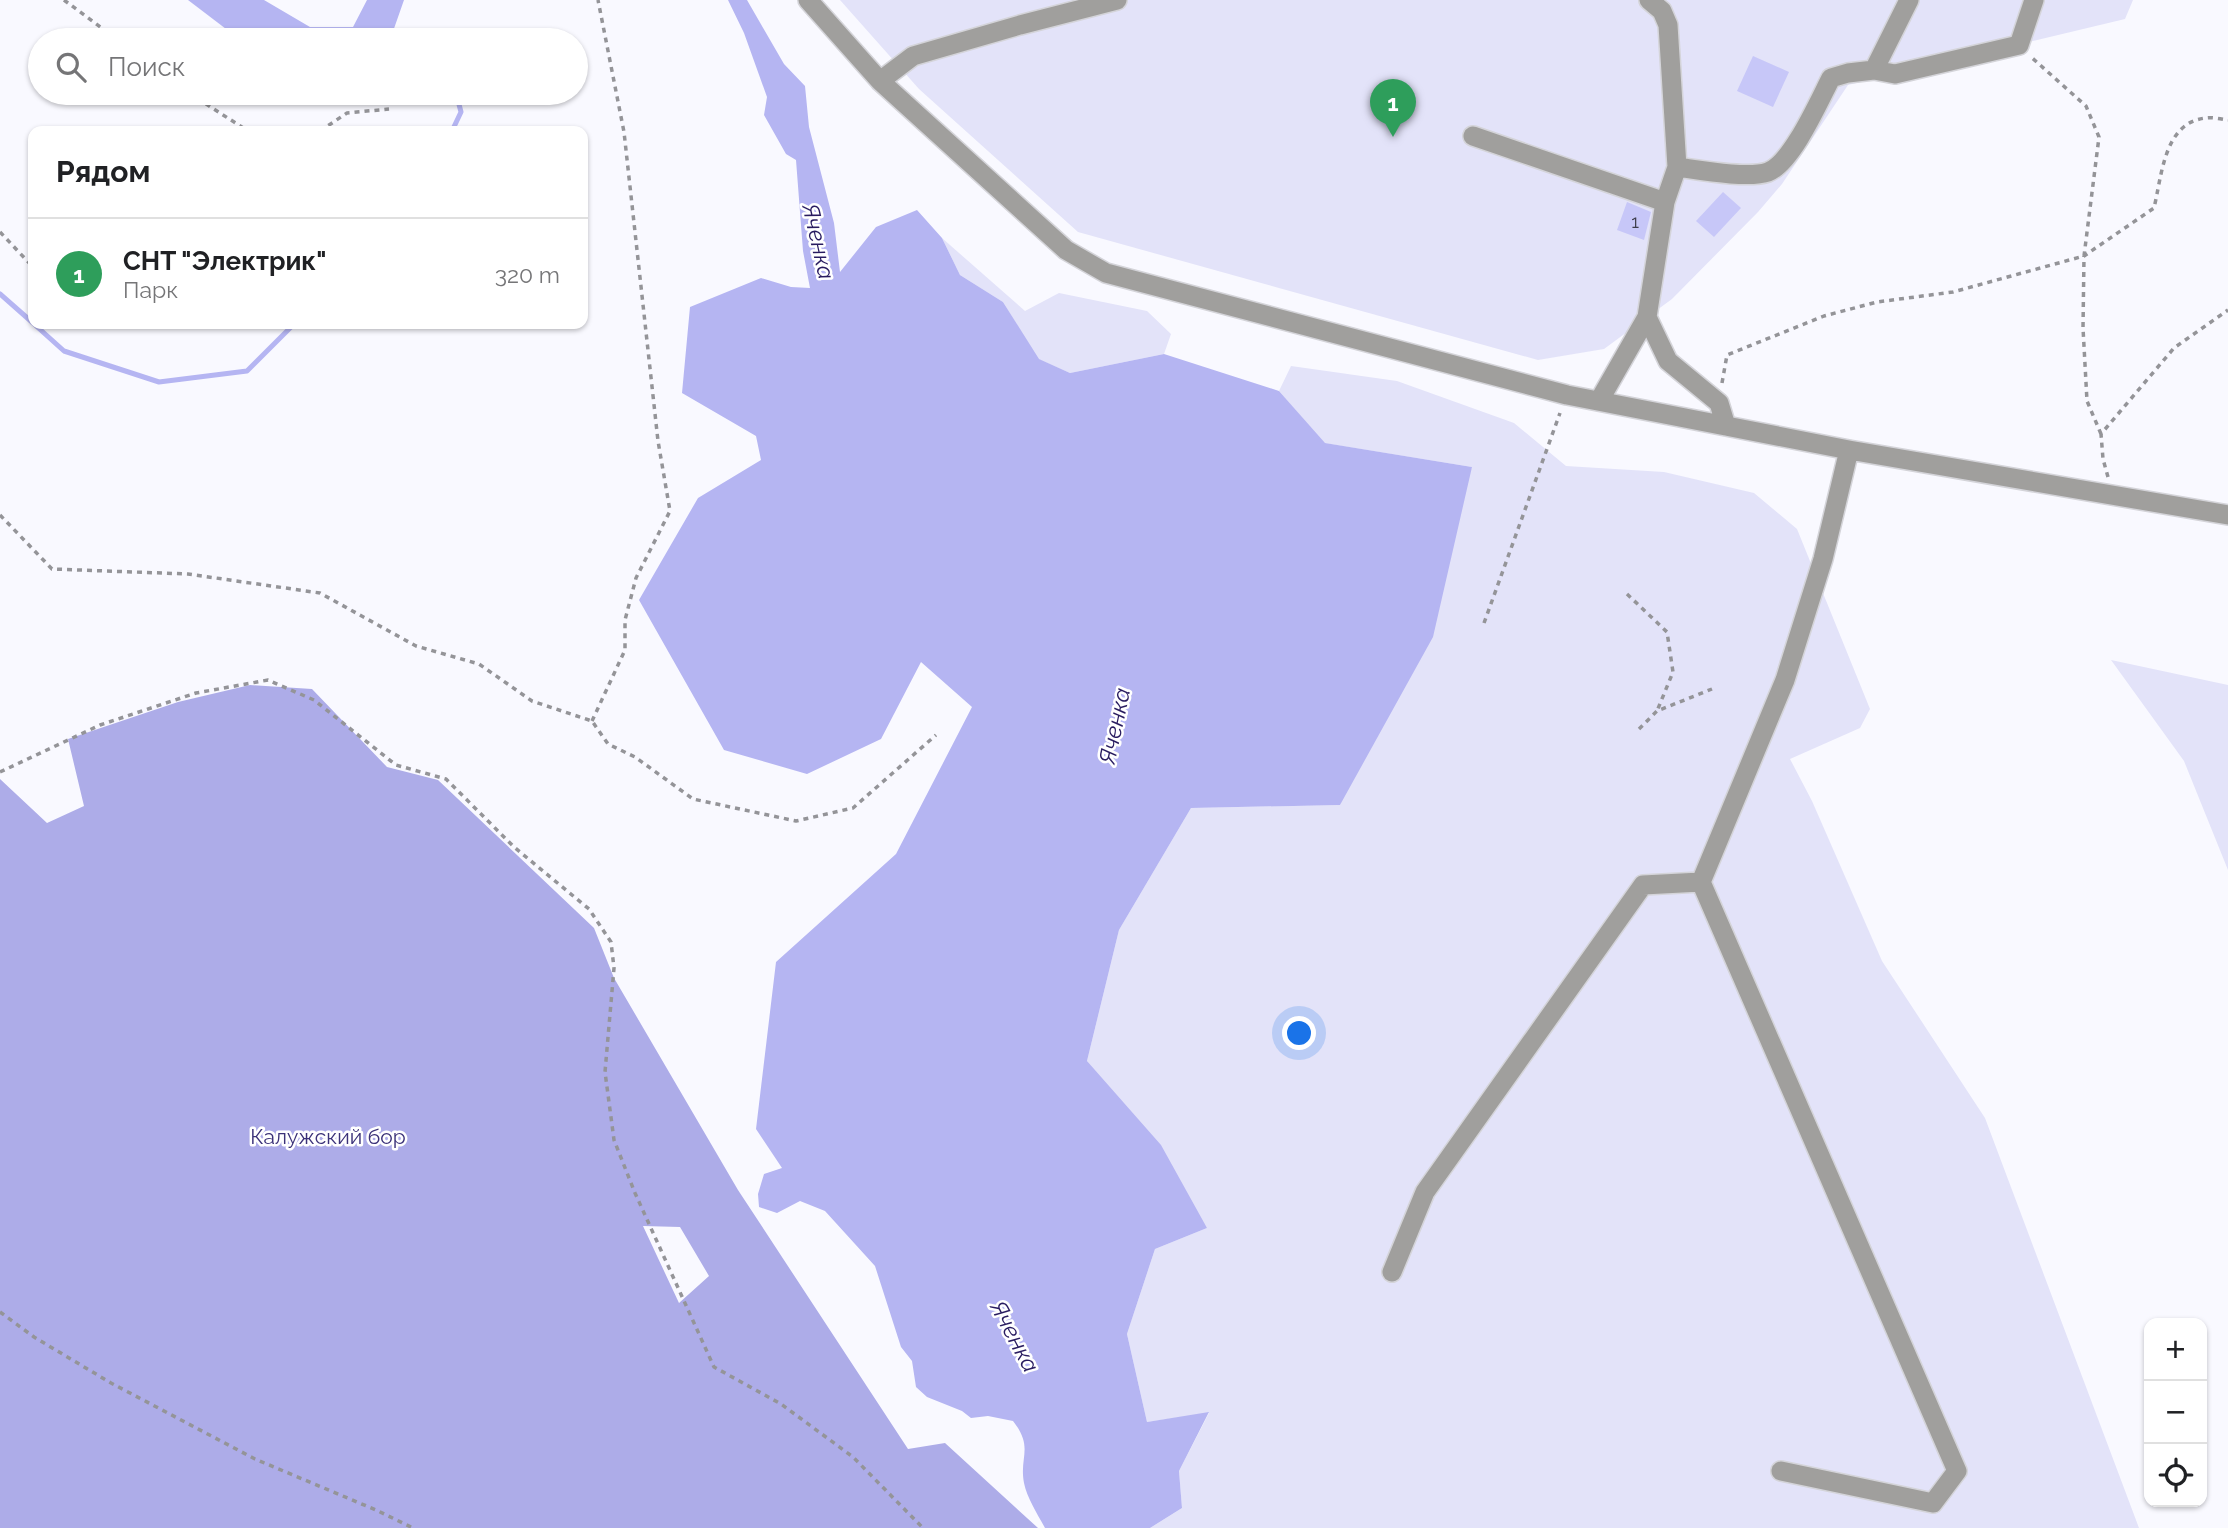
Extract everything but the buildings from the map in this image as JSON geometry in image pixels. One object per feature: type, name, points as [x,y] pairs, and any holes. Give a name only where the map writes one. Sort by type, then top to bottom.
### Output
[{"type":"street","points":[[808,0],[880,81],[1066,250],[1106,274],[1567,395],[1849,450],[2228,515]]},
{"type":"street","points":[[880,81],[913,56],[1118,0]]},
{"type":"street","points":[[1874,70],[1909,0]]},
{"type":"street","points":[[1677,167],[1731,174],[1769,172],[1790,154],[1831,78],[1874,70],[1895,74],[2019,46],[2034,0]]},
{"type":"street","points":[[1599,401],[1647,317],[1665,202],[1677,167],[1668,25],[1661,4]]},
{"type":"street","points":[[1473,136],[1665,202]]},
{"type":"street","points":[[1647,317],[1668,361],[1718,403],[1726,426]]},
{"type":"street","points":[[1781,1471],[1933,1503],[1957,1471],[1701,882],[1785,680],[1824,559],[1849,450]]},
{"type":"street","points":[[1392,1272],[1425,1192],[1643,885],[1701,882]]},
{"type":"path","points":[[64,0],[102,28]]},
{"type":"path","points":[[592,721],[625,650],[625,620],[636,578],[670,512],[658,441],[624,132],[598,0]]},
{"type":"path","points":[[2019,46],[2086,106],[2099,137],[2084,256],[2083,328],[2087,401],[2101,434],[2103,458],[2113,495]]},
{"type":"path","points":[[208,105],[240,126]]},
{"type":"path","points":[[328,126],[347,113],[389,110]]},
{"type":"path","points":[[1718,403],[1727,355],[1824,316],[1877,302],[1953,292],[2084,256],[2154,208],[2169,147],[2177,130],[2205,118],[2228,120]]},
{"type":"path","points":[[0,232],[28,262]]},
{"type":"path","points":[[2101,434],[2174,348],[2228,310]]},
{"type":"path","points":[[1484,623],[1567,395]]},
{"type":"path","points":[[0,515],[52,569],[188,574],[320,593],[416,646],[480,664],[532,701],[592,721],[608,744],[635,757],[693,799],[796,821],[853,808],[936,735]]},
{"type":"path","points":[[1627,594],[1667,632],[1673,672],[1657,711],[1639,729]]},
{"type":"path","points":[[0,772],[100,725],[196,693],[268,680],[314,700],[396,765],[446,779],[514,847],[589,909],[611,942],[614,968],[605,1072],[614,1140],[635,1193],[714,1367],[780,1404],[853,1457],[923,1528]]},
{"type":"path","points":[[1657,711],[1712,689]]},
{"type":"path","points":[[0,1312],[34,1337],[111,1383],[255,1458],[413,1528]]},
{"type":"shaded area","points":[[840,0],[2133,0],[2125,19],[1848,85],[1782,184],[1672,299],[1604,349],[1538,360],[1078,232],[919,89]]},
{"type":"shaded area","points":[[942,238],[1025,311],[1059,293],[1147,311],[1171,334],[1164,354],[1070,373],[1038,359],[1003,302],[960,275]]},
{"type":"shaded area","points":[[1291,366],[1397,381],[1514,423],[1566,466],[1664,472],[1754,493],[1797,529],[1870,709],[1860,728],[1790,759],[1812,801],[1882,961],[1985,1118],[2139,1528],[1150,1528],[1182,1508],[1179,1471],[1209,1413],[1147,1422],[1127,1334],[1155,1249],[1207,1228],[1087,1061],[1119,930],[1191,808],[1340,805],[1472,467],[1324,443],[1279,391]]},
{"type":"shaded area","points":[[2111,660],[2228,685],[2228,870],[2184,761]]},
{"type":"green space","name":"Калужский бор","points":[[250,685],[312,689],[387,767],[438,780],[594,928],[614,978],[738,1190],[908,1449],[945,1443],[1038,1528],[0,1528],[0,779],[47,823],[84,806],[68,739],[178,702]],"holes":[[[643,1226],[680,1227],[709,1276],[679,1303]]]},
{"type":"water","points":[[188,0],[264,0],[310,27],[353,27],[367,0],[404,0],[394,28],[225,28]]},
{"type":"water","name":"Яченка","points":[[728,0],[747,0],[784,64],[805,86],[809,127],[834,223],[840,272],[876,227],[917,210],[942,238],[960,275],[1003,302],[1039,359],[1070,373],[1164,354],[1279,391],[1325,443],[1472,467],[1433,637],[1340,805],[1191,808],[1119,930],[1087,1061],[1161,1145],[1207,1228],[1155,1249],[1127,1334],[1147,1422],[1209,1412],[1179,1471],[1182,1508],[1150,1528],[1045,1528],[1025,1489],[1024,1445],[1019,1430],[1013,1421],[988,1416],[971,1418],[962,1411],[927,1397],[916,1387],[912,1361],[901,1347],[875,1266],[825,1211],[800,1201],[777,1213],[759,1207],[758,1194],[764,1174],[782,1168],[756,1129],[776,962],[896,854],[972,707],[921,662],[881,739],[807,774],[724,750],[639,600],[698,498],[761,460],[756,436],[682,393],[690,307],[761,278],[791,287],[810,288],[803,251],[796,160],[786,154],[764,115],[767,97],[744,33]]},
{"type":"waterway","points":[[454,126],[461,112],[459,105]]},
{"type":"waterway","points":[[0,294],[28,319]]},
{"type":"waterway","points":[[40,329],[64,351],[159,382],[247,371],[289,329]]},
{"type":"place","name":"СНТ \"Электрик\"","points":[[1393,137]]}]
